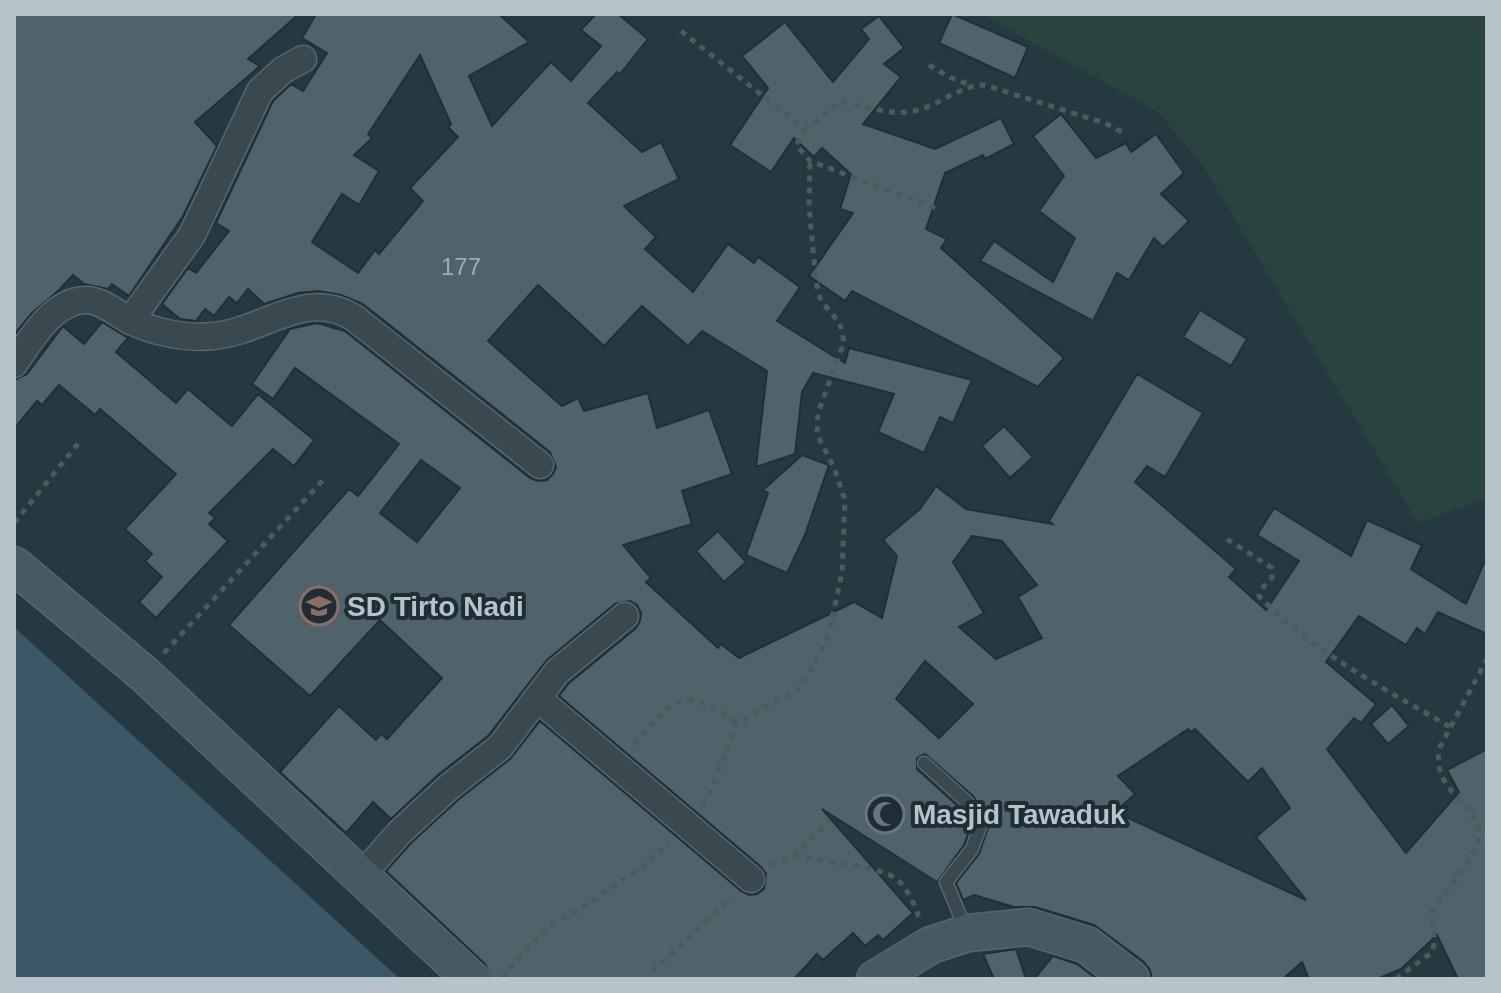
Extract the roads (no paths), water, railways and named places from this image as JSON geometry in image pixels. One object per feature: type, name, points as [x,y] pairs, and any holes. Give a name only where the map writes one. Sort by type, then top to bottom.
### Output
[{"type":"street","points":[[130,321],[192,235],[260,91],[283,70],[303,59]]},
{"type":"street","points":[[14,364],[55,313],[70,303],[85,300],[100,303],[130,321],[166,333],[210,337],[312,306],[338,308],[540,465]]},
{"type":"street","points":[[14,565],[144,674],[471,979]]},
{"type":"street","points":[[361,876],[429,805],[500,747],[557,672],[625,616]]},
{"type":"street","points":[[537,698],[751,879]]},
{"type":"street","points":[[875,979],[931,945],[968,933],[1029,927],[1087,945],[1131,979]]},
{"type":"lane","points":[[924,763],[967,802],[981,824],[972,849],[946,882],[968,933]]},
{"type":"water","points":[[14,627],[400,979],[14,979]]},
{"type":"place","name":"SD Tirto Nadi","points":[[319,606]]},
{"type":"place","name":"Masjid Tawaduk","points":[[885,814]]}]
